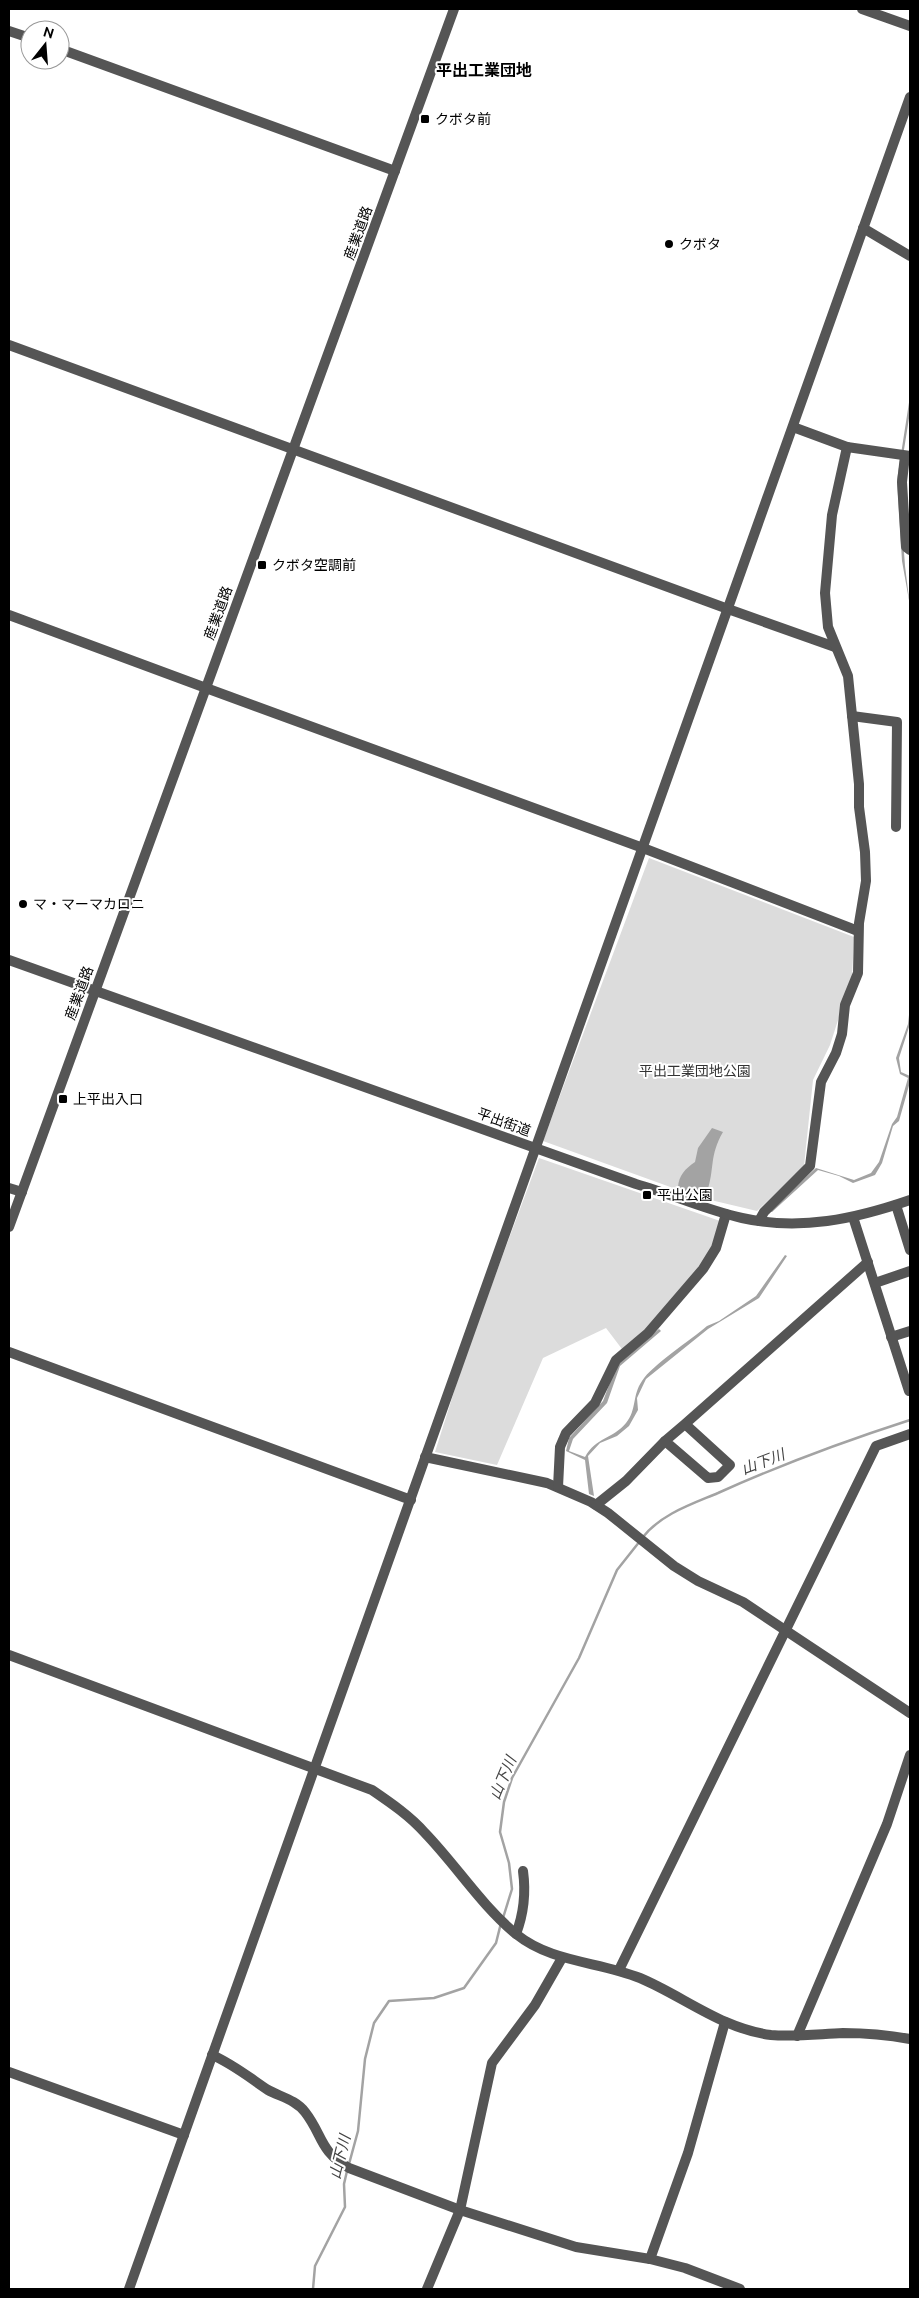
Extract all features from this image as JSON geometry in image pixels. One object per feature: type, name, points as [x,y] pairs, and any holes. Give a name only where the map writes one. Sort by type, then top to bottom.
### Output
[{"type":"street","name":"産業道路","points":[[9,1227],[454,9]]},
{"type":"street","points":[[862,9],[910,26]]},
{"type":"street","points":[[70,53],[395,171]]},
{"type":"street","points":[[129,2289],[910,97]]},
{"type":"street","points":[[863,228],[910,256]]},
{"type":"street","points":[[9,346],[835,647]]},
{"type":"street","points":[[793,427],[847,447],[908,456],[902,482],[906,546],[910,550]]},
{"type":"street","points":[[759,1221],[764,1212],[810,1166],[821,1082],[836,1054],[842,1034],[845,1005],[858,974],[858,931],[866,881],[865,852],[859,807],[859,784],[848,676],[828,627],[826,592],[832,515],[847,447]]},
{"type":"street","points":[[9,615],[643,848],[858,931]]},
{"type":"street","points":[[852,716],[897,722],[896,828]]},
{"type":"street","name":"平出街道","points":[[9,960],[726,1214],[759,1221],[793,1224],[853,1218],[910,1200]]},
{"type":"street","points":[[9,1188],[22,1192]]},
{"type":"street","points":[[896,1205],[910,1250]]},
{"type":"street","points":[[558,1487],[560,1447],[566,1433],[595,1403],[616,1360],[648,1333],[703,1269],[716,1248],[726,1214]]},
{"type":"street","points":[[853,1218],[908,1391]]},
{"type":"street","points":[[596,1506],[626,1481],[665,1441],[868,1262]]},
{"type":"street","points":[[875,1283],[910,1271]]},
{"type":"street","points":[[892,1337],[910,1331]]},
{"type":"street","points":[[9,1352],[411,1500]]},
{"type":"street","points":[[665,1441],[708,1478],[718,1477],[730,1465],[685,1424]]},
{"type":"street","points":[[619,1970],[876,1446],[879,1443],[910,1434]]},
{"type":"street","points":[[426,1457],[558,1487],[596,1506],[674,1566],[698,1581],[743,1602],[910,1713]]},
{"type":"street","points":[[9,1655],[372,1790],[401,1810],[426,1833],[451,1864],[516,1934],[536,1948],[562,1958],[619,1970],[640,1978],[726,2022],[748,2031],[771,2035],[797,2036],[845,2033],[910,2039]]},
{"type":"street","points":[[797,2036],[887,1824],[910,1755]]},
{"type":"street","points":[[516,1934],[522,1917],[525,1887],[523,1871]]},
{"type":"street","points":[[427,2289],[460,2210],[492,2063],[536,2004],[562,1958]]},
{"type":"street","points":[[650,2258],[688,2153],[726,2022]]},
{"type":"street","points":[[212,2055],[224,2060],[270,2091],[298,2104],[306,2112],[325,2149],[335,2160],[349,2168],[460,2210],[576,2247],[650,2258],[685,2268],[740,2289]]},
{"type":"street","points":[[9,2072],[184,2135]]},
{"type":"green space","name":"平出工業団地公園","points":[[649,858],[854,937],[852,977],[830,1045],[813,1080],[804,1166],[757,1211],[698,1197],[543,1141]]},
{"type":"green space","points":[[539,1158],[723,1222],[716,1248],[625,1353],[606,1328],[543,1358],[497,1465],[435,1452],[466,1354]]},
{"type":"shaded area","points":[[910,396],[910,412],[899,481],[910,606],[902,561],[897,480]]},
{"type":"shaded area","points":[[910,1006],[910,1024],[899,1058],[901,1072],[910,1076],[910,1082],[899,1121],[893,1126],[882,1163],[875,1175],[853,1183],[839,1176],[818,1170],[772,1212],[769,1211],[816,1168],[854,1180],[871,1173],[879,1162],[892,1124],[897,1117],[908,1078],[900,1074],[896,1058],[908,1024]]},
{"type":"shaded area","points":[[712,1128],[723,1132],[714,1155],[707,1192],[694,1195],[678,1187],[680,1179],[688,1167],[695,1162],[698,1148]]},
{"type":"shaded area","points":[[785,1255],[787,1256],[759,1298],[708,1329],[646,1379],[637,1398],[638,1410],[629,1426],[617,1436],[600,1443],[588,1456],[594,1496],[589,1494],[585,1460],[566,1451],[569,1438],[603,1401],[617,1364],[659,1329],[661,1331],[620,1366],[607,1403],[573,1439],[569,1451],[585,1457],[594,1445],[621,1428],[632,1413],[639,1386],[647,1375],[707,1326],[719,1321],[756,1296]]},
{"type":"waterway","name":"山下川","points":[[643,1537],[659,1522],[688,1506],[813,1454],[910,1420]]},
{"type":"waterway","name":"山下川","points":[[503,1918],[512,1889],[509,1863],[500,1832],[504,1802],[512,1778],[579,1658],[617,1570],[640,1541]]},
{"type":"waterway","name":"山下川","points":[[349,2164],[358,2131],[365,2059],[374,2023],[389,2001],[434,1998],[464,1988],[496,1943],[501,1923]]},
{"type":"waterway","name":"山下川","points":[[313,2289],[315,2266],[345,2207],[344,2184],[347,2171]]},
{"type":"place","name":"クボタ前","points":[[425,119]]},
{"type":"place","name":"クボタ","points":[[669,244]]},
{"type":"place","name":"クボタ空調前","points":[[262,565]]},
{"type":"place","name":"マ・マーマカロニ","points":[[23,904]]},
{"type":"place","name":"上平出入口","points":[[63,1099]]},
{"type":"place","name":"平出公園","points":[[647,1195]]},
{"type":"district","name":"平出工業団地","points":[[484,70]]}]
